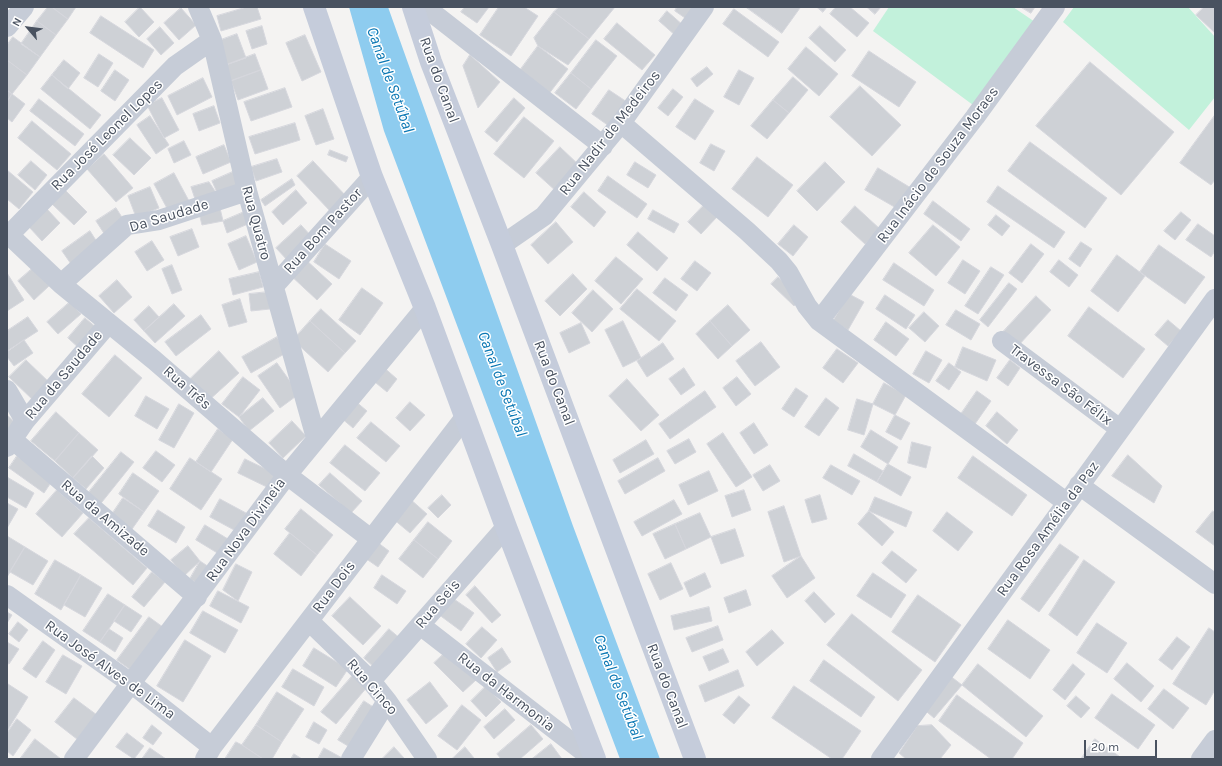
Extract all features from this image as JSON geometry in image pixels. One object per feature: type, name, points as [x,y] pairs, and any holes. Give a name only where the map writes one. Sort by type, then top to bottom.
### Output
[{"type":"street","points":[[7,27],[24,7]]},
{"type":"street","name":"Rua Quatro","points":[[198,7],[212,40],[247,192],[316,438]]},
{"type":"street","points":[[314,7],[372,177],[426,308],[465,417],[594,759]]},
{"type":"street","name":"Rua do Canal","points":[[413,7],[431,62],[502,245],[695,759]]},
{"type":"street","points":[[425,7],[603,146]]},
{"type":"street","name":"Rua Nadir de Medeiros","points":[[502,245],[544,216],[621,123],[704,7]]},
{"type":"street","name":"Rua Inácio de Souza Moraes","points":[[819,321],[975,117],[1055,7]]},
{"type":"street","name":"Rua José Leonel Lopes","points":[[8,235],[175,66],[212,40]]},
{"type":"street","points":[[621,123],[747,231],[779,261],[788,272],[807,306],[819,321],[1066,502]]},
{"type":"street","name":"Rua Bom Pastor","points":[[274,286],[372,177]]},
{"type":"street","name":"Da Saudade","points":[[61,284],[127,225],[159,220],[247,192]]},
{"type":"street","name":"Rua Três","points":[[8,235],[61,284],[108,324],[154,360],[287,475],[371,539]]},
{"type":"street","name":"Rua Rosa Amélia da Paz","points":[[881,759],[1066,502],[1213,305]]},
{"type":"street","name":"Rua Nova Divineia","points":[[74,759],[132,684],[287,475],[316,438],[426,308]]},
{"type":"street","name":"Rua da Saudade","points":[[10,443],[25,422],[108,324]]},
{"type":"street","name":"Travessa São Félix","points":[[1002,341],[1120,429]]},
{"type":"street","points":[[7,390],[25,422]]},
{"type":"street","name":"Rua Dois","points":[[209,753],[465,417]]},
{"type":"street","name":"Rua da Amizade","points":[[10,443],[197,597]]},
{"type":"street","points":[[1079,485],[1215,584]]},
{"type":"street","name":"Rua Seis","points":[[371,681],[506,527]]},
{"type":"street","name":"Rua José Alves de Lima","points":[[7,595],[132,684],[209,753]]},
{"type":"street","name":"Rua Cinco","points":[[309,621],[371,681],[387,700],[427,759]]},
{"type":"street","name":"Rua da Harmonia","points":[[420,625],[594,759]]},
{"type":"street","points":[[351,759],[387,700]]},
{"type":"street","points":[[1201,759],[1215,740]]},
{"type":"green space","points":[[889,7],[1013,7],[1035,22],[973,105],[873,31]]},
{"type":"green space","points":[[1074,7],[1188,7],[1215,37],[1215,97],[1189,130],[1063,22]]},
{"type":"water","name":"Canal de Setúbal","points":[[349,7],[388,7],[573,526],[660,759],[620,759],[384,131]]},
{"type":"building","points":[[48,7],[52,7],[68,19],[56,35],[37,21]]},
{"type":"building","points":[[52,7],[76,7],[68,19]]},
{"type":"building","points":[[140,7],[154,22],[139,37],[125,22]]},
{"type":"building","points":[[247,7],[257,7],[261,19],[221,31],[217,16]]},
{"type":"building","points":[[465,7],[489,7],[477,23],[461,12]]},
{"type":"building","points":[[499,7],[524,7],[538,16],[511,56],[480,35]]},
{"type":"building","points":[[559,7],[615,7],[589,39],[554,12]]},
{"type":"building","points":[[677,7],[694,7],[685,18],[675,11]]},
{"type":"building","points":[[746,7],[798,7],[800,8],[782,33]]},
{"type":"building","points":[[817,7],[827,7],[823,12]]},
{"type":"building","points":[[836,7],[850,7],[869,23],[857,37],[830,14]]},
{"type":"building","points":[[867,7],[881,7],[875,14]]},
{"type":"building","points":[[1021,7],[1035,7],[1031,13]]},
{"type":"building","points":[[1204,7],[1215,7],[1215,33],[1196,15]]},
{"type":"building","points":[[181,8],[196,25],[179,40],[164,23]]},
{"type":"building","points":[[734,9],[779,42],[768,57],[723,24]]},
{"type":"building","points":[[667,11],[684,26],[676,36],[659,21]]},
{"type":"building","points":[[554,12],[589,39],[568,65],[538,46],[534,38]]},
{"type":"building","points":[[101,16],[154,50],[143,68],[90,33]]},
{"type":"building","points":[[37,21],[56,35],[40,57],[21,44]]},
{"type":"building","points":[[617,23],[655,55],[642,70],[604,39]]},
{"type":"building","points":[[262,26],[267,44],[252,49],[246,31]]},
{"type":"building","points":[[820,26],[846,50],[835,62],[809,38]]},
{"type":"building","points":[[160,27],[174,43],[161,55],[147,39]]},
{"type":"building","points":[[237,34],[246,58],[226,65],[218,41]]},
{"type":"building","points":[[305,35],[321,72],[302,81],[286,43]]},
{"type":"building","points":[[13,37],[40,57],[27,75],[7,60],[7,45]]},
{"type":"building","points":[[596,40],[617,56],[591,89],[571,73]]},
{"type":"building","points":[[538,46],[568,69],[548,95],[518,73]]},
{"type":"building","points":[[806,47],[838,74],[819,96],[788,69]]},
{"type":"building","points":[[869,51],[916,82],[899,107],[852,76]]},
{"type":"building","points":[[99,54],[113,63],[98,87],[84,78]]},
{"type":"building","points":[[255,54],[261,70],[231,81],[226,65]]},
{"type":"building","points":[[470,55],[500,82],[478,108],[463,66]]},
{"type":"building","points":[[7,60],[27,75],[12,94],[7,90]]},
{"type":"building","points":[[64,60],[80,73],[68,89],[52,75]]},
{"type":"building","points":[[1090,62],[1174,132],[1121,195],[1036,126]]},
{"type":"building","points":[[707,67],[713,74],[697,87],[691,79]]},
{"type":"building","points":[[115,70],[129,80],[115,101],[101,91]]},
{"type":"building","points":[[261,70],[268,89],[238,100],[231,81]]},
{"type":"building","points":[[739,70],[754,78],[739,105],[724,97]]},
{"type":"building","points":[[571,73],[591,89],[576,109],[555,93]]},
{"type":"building","points":[[52,75],[101,115],[90,129],[41,89]]},
{"type":"building","points":[[793,77],[808,90],[789,113],[773,100]]},
{"type":"building","points":[[203,78],[212,97],[177,115],[168,96]]},
{"type":"building","points":[[860,86],[901,125],[872,156],[830,117]]},
{"type":"building","points":[[285,88],[292,107],[251,121],[244,102]]},
{"type":"building","points":[[673,89],[683,97],[668,116],[658,108]]},
{"type":"building","points":[[7,90],[12,94],[7,102]]},
{"type":"building","points":[[609,90],[627,102],[609,126],[592,114]]},
{"type":"building","points":[[12,94],[25,104],[12,122],[7,118],[7,102]]},
{"type":"building","points":[[162,98],[179,130],[164,138],[147,105]]},
{"type":"building","points":[[514,98],[525,108],[497,142],[485,132]]},
{"type":"building","points":[[39,99],[84,134],[75,146],[30,111]]},
{"type":"building","points":[[695,99],[714,111],[695,140],[676,127]]},
{"type":"building","points":[[773,100],[789,113],[767,139],[751,126]]},
{"type":"building","points":[[214,106],[220,123],[199,131],[193,114]]},
{"type":"building","points":[[323,109],[334,139],[316,145],[305,116]]},
{"type":"building","points":[[1215,115],[1215,180],[1211,185],[1180,163]]},
{"type":"building","points":[[150,116],[169,145],[156,154],[137,125]]},
{"type":"building","points":[[524,117],[554,141],[524,178],[494,154]]},
{"type":"building","points":[[32,121],[71,154],[57,170],[18,138]]},
{"type":"building","points":[[295,123],[300,140],[255,154],[249,137]]},
{"type":"building","points":[[130,138],[151,158],[134,175],[113,155]]},
{"type":"building","points":[[184,141],[191,155],[174,163],[168,149]]},
{"type":"building","points":[[1030,142],[1107,198],[1085,228],[1008,171]]},
{"type":"building","points":[[711,144],[725,151],[714,171],[700,163]]},
{"type":"building","points":[[224,145],[231,162],[203,174],[196,157]]},
{"type":"building","points":[[560,147],[580,166],[557,192],[536,173]]},
{"type":"building","points":[[330,150],[348,157],[346,162],[328,155]]},
{"type":"building","points":[[104,154],[133,188],[116,202],[87,169]]},
{"type":"building","points":[[757,157],[793,185],[768,217],[732,189]]},
{"type":"building","points":[[277,159],[282,172],[256,181],[251,167]]},
{"type":"building","points":[[31,161],[47,175],[35,190],[18,175]]},
{"type":"building","points":[[313,161],[346,196],[330,211],[297,176]]},
{"type":"building","points":[[635,162],[656,175],[648,188],[627,175]]},
{"type":"building","points":[[825,162],[845,182],[817,211],[797,191]]},
{"type":"building","points":[[878,168],[911,188],[898,209],[865,190]]},
{"type":"building","points":[[7,170],[33,192],[19,209],[7,199]]},
{"type":"building","points":[[237,170],[244,187],[219,197],[212,181]]},
{"type":"building","points":[[174,173],[189,201],[169,212],[154,184]]},
{"type":"building","points":[[608,176],[647,204],[637,218],[598,191]]},
{"type":"building","points":[[292,179],[295,185],[265,206],[261,200]]},
{"type":"building","points":[[209,182],[219,197],[196,202],[191,187]]},
{"type":"building","points":[[998,186],[1065,232],[1054,248],[987,202]]},
{"type":"building","points":[[150,187],[159,208],[136,217],[128,196]]},
{"type":"building","points":[[65,190],[87,212],[74,225],[52,204]]},
{"type":"building","points":[[296,190],[307,203],[283,225],[272,212]]},
{"type":"building","points":[[584,192],[606,212],[594,227],[571,207]]},
{"type":"building","points":[[933,201],[970,229],[961,241],[924,214]]},
{"type":"building","points":[[704,205],[717,217],[701,234],[688,222]]},
{"type":"building","points":[[855,206],[880,229],[865,244],[841,222]]},
{"type":"building","points":[[116,208],[127,225],[107,238],[96,221]]},
{"type":"building","points":[[220,208],[223,221],[202,225],[199,213]]},
{"type":"building","points":[[47,209],[60,223],[42,241],[29,227]]},
{"type":"building","points":[[653,210],[679,224],[674,233],[648,219]]},
{"type":"building","points":[[244,212],[248,224],[227,233],[223,221]]},
{"type":"building","points":[[1181,212],[1191,220],[1175,240],[1164,231]]},
{"type":"building","points":[[996,215],[1010,226],[1002,236],[988,225]]},
{"type":"building","points":[[556,222],[573,242],[548,264],[531,245]]},
{"type":"building","points":[[1198,224],[1215,236],[1215,251],[1211,257],[1186,240]]},
{"type":"building","points":[[301,225],[313,238],[288,261],[276,248]]},
{"type":"building","points":[[794,225],[808,237],[793,256],[778,244]]},
{"type":"building","points":[[933,225],[960,247],[936,276],[909,253]]},
{"type":"building","points":[[192,229],[199,247],[178,256],[170,237]]},
{"type":"building","points":[[90,231],[99,245],[71,264],[62,251]]},
{"type":"building","points":[[638,232],[668,258],[657,271],[627,245]]},
{"type":"building","points":[[246,236],[257,262],[239,270],[228,244]]},
{"type":"building","points":[[152,241],[164,260],[147,271],[135,252]]},
{"type":"building","points":[[1081,242],[1092,249],[1080,267],[1069,259]]},
{"type":"building","points":[[325,244],[351,261],[339,279],[314,262]]},
{"type":"building","points":[[1031,244],[1044,254],[1022,283],[1009,273]]},
{"type":"building","points":[[1159,245],[1205,277],[1185,304],[1140,272]]},
{"type":"building","points":[[1117,255],[1145,276],[1118,312],[1091,291]]},
{"type":"building","points":[[616,257],[643,279],[621,304],[595,281]]},
{"type":"building","points":[[304,258],[332,284],[317,300],[289,274]]},
{"type":"building","points":[[963,260],[980,271],[965,294],[948,283]]},
{"type":"building","points":[[1059,260],[1078,275],[1069,287],[1050,272]]},
{"type":"building","points":[[695,261],[711,273],[697,291],[681,279]]},
{"type":"building","points":[[894,263],[934,290],[924,306],[883,280]]},
{"type":"building","points":[[172,265],[182,290],[172,294],[162,269]]},
{"type":"building","points":[[991,267],[1004,275],[978,314],[965,306]]},
{"type":"building","points":[[33,268],[49,286],[34,300],[18,281]]},
{"type":"building","points":[[259,272],[263,287],[233,295],[229,279]]},
{"type":"building","points":[[7,273],[24,300],[7,311]]},
{"type":"building","points":[[573,274],[587,289],[560,316],[545,301]]},
{"type":"building","points":[[778,277],[801,298],[794,306],[771,284]]},
{"type":"building","points":[[665,278],[688,295],[676,311],[653,293]]},
{"type":"building","points":[[117,280],[132,297],[114,313],[99,296]]},
{"type":"building","points":[[1009,283],[1017,289],[988,327],[980,320]]},
{"type":"building","points":[[362,288],[383,303],[360,335],[339,320]]},
{"type":"building","points":[[637,289],[676,321],[659,341],[620,309]]},
{"type":"building","points":[[593,290],[613,309],[592,332],[572,313]]},
{"type":"building","points":[[268,292],[270,309],[251,311],[249,294]]},
{"type":"building","points":[[849,294],[864,302],[848,330],[833,321]]},
{"type":"building","points":[[885,295],[915,315],[906,329],[876,309]]},
{"type":"building","points":[[1036,296],[1051,310],[1018,346],[1003,332]]},
{"type":"building","points":[[240,299],[247,322],[229,327],[222,305]]},
{"type":"building","points":[[70,302],[81,314],[58,334],[47,322]]},
{"type":"building","points":[[174,304],[185,316],[155,343],[144,331]]},
{"type":"building","points":[[728,305],[750,330],[732,346],[710,321]]},
{"type":"building","points":[[149,306],[159,317],[144,331],[134,320]]},
{"type":"building","points":[[1089,307],[1145,349],[1123,378],[1068,336]]},
{"type":"building","points":[[321,309],[356,341],[345,353],[310,321]]},
{"type":"building","points":[[956,310],[980,324],[971,340],[946,325]]},
{"type":"building","points":[[924,312],[939,326],[925,342],[909,328]]},
{"type":"building","points":[[201,315],[211,329],[176,356],[165,342]]},
{"type":"building","points":[[28,317],[38,331],[7,351],[7,331]]},
{"type":"building","points":[[85,318],[98,329],[81,350],[68,338]]},
{"type":"building","points":[[1168,320],[1181,331],[1168,346],[1155,335]]},
{"type":"building","points":[[310,321],[345,353],[328,372],[293,340]]},
{"type":"building","points":[[623,321],[641,358],[623,367],[605,330]]},
{"type":"building","points":[[710,321],[732,346],[718,359],[696,334]]},
{"type":"building","points":[[886,322],[909,339],[896,356],[874,340]]},
{"type":"building","points":[[581,323],[590,343],[569,353],[560,333]]},
{"type":"building","points":[[277,337],[286,353],[251,373],[242,357]]},
{"type":"building","points":[[24,340],[33,353],[14,366],[7,357],[7,352]]},
{"type":"building","points":[[761,342],[780,367],[755,386],[736,361]]},
{"type":"building","points":[[663,343],[674,359],[647,377],[637,361]]},
{"type":"building","points":[[963,347],[996,360],[987,381],[955,367]]},
{"type":"building","points":[[837,349],[858,363],[843,383],[823,368]]},
{"type":"building","points":[[219,351],[239,373],[207,402],[188,381]]},
{"type":"building","points":[[926,351],[942,360],[929,383],[913,374]]},
{"type":"building","points":[[115,355],[142,378],[109,417],[82,394]]},
{"type":"building","points":[[26,360],[52,385],[35,402],[9,377]]},
{"type":"building","points":[[1010,360],[1020,368],[1008,386],[997,378]]},
{"type":"building","points":[[277,363],[299,394],[280,408],[258,376]]},
{"type":"building","points":[[949,363],[961,372],[949,390],[936,381]]},
{"type":"building","points":[[381,365],[397,379],[387,392],[370,378]]},
{"type":"building","points":[[684,368],[695,385],[681,395],[669,379]]},
{"type":"building","points":[[243,377],[260,390],[239,417],[222,404]]},
{"type":"building","points":[[737,377],[751,394],[736,406],[723,388]]},
{"type":"building","points":[[627,379],[659,415],[641,431],[609,396]]},
{"type":"building","points":[[884,383],[906,395],[895,415],[873,404]]},
{"type":"building","points":[[796,388],[808,396],[794,417],[782,409]]},
{"type":"building","points":[[705,391],[716,407],[670,439],[659,424]]},
{"type":"building","points":[[977,391],[991,401],[975,424],[961,414]]},
{"type":"building","points":[[146,396],[169,409],[157,429],[135,416]]},
{"type":"building","points":[[263,398],[274,411],[249,431],[239,417]]},
{"type":"building","points":[[826,398],[839,408],[819,436],[805,427]]},
{"type":"building","points":[[857,399],[873,404],[864,435],[848,430]]},
{"type":"building","points":[[354,400],[367,411],[353,428],[340,417]]},
{"type":"building","points":[[410,402],[425,415],[410,431],[396,418]]},
{"type":"building","points":[[179,404],[194,413],[174,448],[159,440]]},
{"type":"building","points":[[56,412],[79,433],[55,461],[31,441]]},
{"type":"building","points":[[997,412],[1018,430],[1007,444],[986,426]]},
{"type":"building","points":[[7,415],[18,425],[7,436]]},
{"type":"building","points":[[895,415],[910,423],[901,440],[886,432]]},
{"type":"building","points":[[292,421],[306,436],[283,458],[269,443]]},
{"type":"building","points":[[371,422],[400,446],[386,462],[357,438]]},
{"type":"building","points":[[754,423],[768,445],[754,454],[740,433]]},
{"type":"building","points":[[218,429],[233,439],[211,472],[196,462]]},
{"type":"building","points":[[871,430],[898,447],[888,464],[861,447]]},
{"type":"building","points":[[79,433],[98,450],[73,478],[55,461]]},
{"type":"building","points":[[723,433],[752,477],[736,487],[707,444]]},
{"type":"building","points":[[689,439],[696,452],[675,464],[667,451]]},
{"type":"building","points":[[646,440],[654,454],[620,473],[613,460]]},
{"type":"building","points":[[912,442],[931,447],[926,468],[908,463]]},
{"type":"building","points":[[345,445],[380,473],[365,491],[330,463]]},
{"type":"building","points":[[156,451],[175,465],[162,482],[143,468]]},
{"type":"building","points":[[121,452],[134,462],[98,507],[85,497]]},
{"type":"building","points":[[854,454],[883,471],[877,482],[848,466]]},
{"type":"building","points":[[1128,455],[1162,486],[1154,503],[1112,476]]},
{"type":"building","points":[[17,456],[52,481],[44,493],[9,468]]},
{"type":"building","points":[[92,456],[104,468],[86,489],[73,478]]},
{"type":"building","points":[[973,456],[1027,495],[1012,516],[958,478]]},
{"type":"building","points":[[190,458],[222,479],[201,510],[170,489]]},
{"type":"building","points":[[658,458],[665,471],[625,494],[618,481]]},
{"type":"building","points":[[245,459],[278,475],[271,489],[238,473]]},
{"type":"building","points":[[888,464],[911,477],[901,496],[877,482]]},
{"type":"building","points":[[770,465],[780,481],[763,491],[753,475]]},
{"type":"building","points":[[831,465],[860,481],[852,495],[823,478]]},
{"type":"building","points":[[709,471],[718,491],[688,505],[679,485]]},
{"type":"building","points":[[133,473],[159,491],[144,512],[119,494]]},
{"type":"building","points":[[330,473],[362,501],[351,513],[319,485]]},
{"type":"building","points":[[7,477],[34,493],[26,508],[7,497]]},
{"type":"building","points":[[57,490],[83,513],[62,537],[36,514]]},
{"type":"building","points":[[744,490],[751,510],[732,517],[725,496]]},
{"type":"building","points":[[442,495],[451,505],[438,518],[428,508]]},
{"type":"building","points":[[820,495],[827,519],[812,523],[805,500]]},
{"type":"building","points":[[875,497],[912,512],[906,527],[869,511]]},
{"type":"building","points":[[123,498],[144,512],[130,532],[110,517]]},
{"type":"building","points":[[409,498],[427,514],[410,533],[392,518]]},
{"type":"building","points":[[220,499],[246,513],[236,531],[210,517]]},
{"type":"building","points":[[674,500],[682,514],[642,536],[634,522]]},
{"type":"building","points":[[7,503],[18,509],[7,528]]},
{"type":"building","points":[[784,506],[801,556],[784,562],[768,512]]},
{"type":"building","points":[[301,509],[333,535],[317,555],[285,529]]},
{"type":"building","points":[[158,510],[185,527],[176,543],[148,526]]},
{"type":"building","points":[[869,511],[894,532],[882,546],[858,524]]},
{"type":"building","points":[[1213,511],[1215,513],[1215,546],[1196,532]]},
{"type":"building","points":[[947,512],[973,532],[958,551],[933,531]]},
{"type":"building","points":[[700,513],[711,537],[686,549],[675,524]]},
{"type":"building","points":[[89,518],[147,568],[133,585],[74,534]]},
{"type":"building","points":[[428,522],[452,541],[438,559],[414,540]]},
{"type":"building","points":[[675,524],[686,549],[665,559],[653,534]]},
{"type":"building","points":[[205,525],[228,539],[219,554],[196,540]]},
{"type":"building","points":[[735,529],[744,556],[721,564],[711,537]]},
{"type":"building","points":[[290,533],[317,555],[301,576],[274,554]]},
{"type":"building","points":[[7,536],[25,547],[7,577]]},
{"type":"building","points":[[414,540],[438,559],[423,578],[399,559]]},
{"type":"building","points":[[377,542],[389,551],[378,567],[365,558]]},
{"type":"building","points":[[1060,544],[1079,557],[1039,612],[1021,599]]},
{"type":"building","points":[[188,546],[200,561],[184,576],[171,560]]},
{"type":"building","points":[[25,547],[48,561],[33,585],[10,572]]},
{"type":"building","points":[[892,551],[917,570],[906,583],[882,563]]},
{"type":"building","points":[[801,556],[815,578],[787,598],[772,576]]},
{"type":"building","points":[[55,560],[81,575],[61,610],[35,594]]},
{"type":"building","points":[[1084,560],[1115,582],[1077,636],[1049,615]]},
{"type":"building","points":[[200,561],[212,569],[202,586],[190,579]]},
{"type":"building","points":[[671,563],[683,589],[660,600],[648,574]]},
{"type":"building","points":[[236,564],[252,572],[238,601],[223,590]]},
{"type":"building","points":[[152,572],[165,582],[144,607],[132,597]]},
{"type":"building","points":[[705,573],[711,587],[690,597],[684,583]]},
{"type":"building","points":[[873,573],[906,595],[891,618],[857,596]]},
{"type":"building","points":[[81,575],[102,588],[85,617],[64,605]]},
{"type":"building","points":[[382,575],[406,591],[397,604],[374,588]]},
{"type":"building","points":[[475,586],[501,615],[492,623],[466,595]]},
{"type":"building","points":[[746,590],[751,605],[729,613],[724,598]]},
{"type":"building","points":[[218,591],[249,607],[241,623],[210,606]]},
{"type":"building","points":[[814,592],[835,614],[825,623],[805,601]]},
{"type":"building","points":[[108,594],[125,605],[100,642],[83,631]]},
{"type":"building","points":[[918,595],[961,625],[935,662],[892,632]]},
{"type":"building","points":[[350,597],[381,626],[363,645],[332,616]]},
{"type":"building","points":[[451,597],[474,613],[461,631],[438,614]]},
{"type":"building","points":[[125,605],[142,616],[131,632],[114,621]]},
{"type":"building","points":[[709,607],[712,621],[674,630],[671,616]]},
{"type":"building","points":[[203,611],[238,630],[225,653],[190,633]]},
{"type":"building","points":[[7,612],[12,615],[7,623]]},
{"type":"building","points":[[852,614],[922,670],[898,701],[827,645]]},
{"type":"building","points":[[149,617],[167,630],[135,673],[117,660]]},
{"type":"building","points":[[1008,620],[1050,650],[1030,679],[988,649]]},
{"type":"building","points":[[18,622],[28,630],[19,642],[9,634]]},
{"type":"building","points":[[1097,623],[1127,643],[1107,673],[1077,653]]},
{"type":"building","points":[[718,626],[723,640],[692,652],[686,638]]},
{"type":"building","points":[[482,627],[497,640],[481,658],[466,644]]},
{"type":"building","points":[[1209,628],[1215,632],[1215,690],[1206,705],[1173,684]]},
{"type":"building","points":[[109,629],[123,638],[115,652],[100,642]]},
{"type":"building","points":[[389,629],[402,640],[377,670],[364,658]]},
{"type":"building","points":[[772,630],[784,643],[757,666],[746,652]]},
{"type":"building","points":[[1177,637],[1190,647],[1172,670],[1159,660]]},
{"type":"building","points":[[185,640],[211,656],[183,702],[157,686]]},
{"type":"building","points":[[43,641],[55,650],[36,678],[23,669]]},
{"type":"building","points":[[7,642],[19,649],[9,664],[7,663]]},
{"type":"building","points":[[314,648],[348,669],[336,687],[303,666]]},
{"type":"building","points":[[502,648],[511,662],[497,672],[488,658]]},
{"type":"building","points":[[723,649],[729,662],[709,671],[703,657]]},
{"type":"building","points":[[447,651],[476,680],[463,692],[434,663]]},
{"type":"building","points":[[63,655],[82,666],[66,694],[46,682]]},
{"type":"building","points":[[824,660],[875,697],[861,717],[810,681]]},
{"type":"building","points":[[1127,663],[1154,686],[1141,702],[1114,679]]},
{"type":"building","points":[[978,664],[1043,716],[1026,737],[962,685]]},
{"type":"building","points":[[1073,664],[1085,674],[1065,700],[1053,690]]},
{"type":"building","points":[[293,669],[324,687],[314,706],[282,687]]},
{"type":"building","points":[[738,670],[744,686],[705,702],[699,686]]},
{"type":"building","points":[[354,674],[368,686],[336,724],[321,712]]},
{"type":"building","points":[[949,675],[962,685],[934,718],[921,707]]},
{"type":"building","points":[[430,682],[448,706],[426,724],[407,700]]},
{"type":"building","points":[[8,684],[28,697],[7,731],[7,685]]},
{"type":"building","points":[[486,686],[501,702],[486,717],[471,701]]},
{"type":"building","points":[[794,686],[861,731],[842,759],[832,759],[772,718]]},
{"type":"building","points":[[1164,689],[1189,708],[1173,729],[1148,709]]},
{"type":"building","points":[[277,692],[304,709],[282,742],[256,725]]},
{"type":"building","points":[[1112,694],[1155,725],[1138,749],[1095,718]]},
{"type":"building","points":[[957,695],[1023,743],[1012,759],[991,759],[939,721]]},
{"type":"building","points":[[739,696],[750,705],[734,724],[723,715]]},
{"type":"building","points":[[1076,696],[1090,708],[1081,718],[1067,706]]},
{"type":"building","points":[[74,698],[101,718],[82,743],[55,722]]},
{"type":"building","points":[[364,701],[378,710],[353,749],[338,740]]},
{"type":"building","points":[[462,705],[481,720],[457,750],[438,736]]},
{"type":"building","points":[[505,709],[515,720],[494,739],[484,727]]},
{"type":"building","points":[[17,719],[31,730],[13,756],[7,751],[7,733]]},
{"type":"building","points":[[314,722],[327,730],[319,744],[306,737]]},
{"type":"building","points":[[152,725],[162,733],[153,745],[143,738]]},
{"type":"building","points":[[256,725],[282,742],[272,759],[263,759],[242,745]]},
{"type":"building","points":[[531,725],[543,739],[520,759],[501,759],[497,754]]},
{"type":"building","points":[[932,725],[951,745],[940,759],[906,759],[899,753],[917,726]]},
{"type":"building","points":[[127,733],[144,746],[134,759],[116,747]]},
{"type":"building","points":[[35,739],[61,759],[20,759]]},
{"type":"building","points":[[1095,739],[1123,759],[1081,759]]},
{"type":"building","points":[[236,742],[242,745],[263,759],[225,759]]},
{"type":"building","points":[[551,744],[562,759],[532,759]]},
{"type":"building","points":[[394,747],[404,758],[403,759],[382,759]]},
{"type":"building","points":[[465,747],[474,758],[473,759],[452,759]]},
{"type":"building","points":[[150,748],[166,759],[142,759]]},
{"type":"building","points":[[324,748],[344,759],[318,759]]},
{"type":"building","points":[[294,754],[302,759],[291,759]]}]
